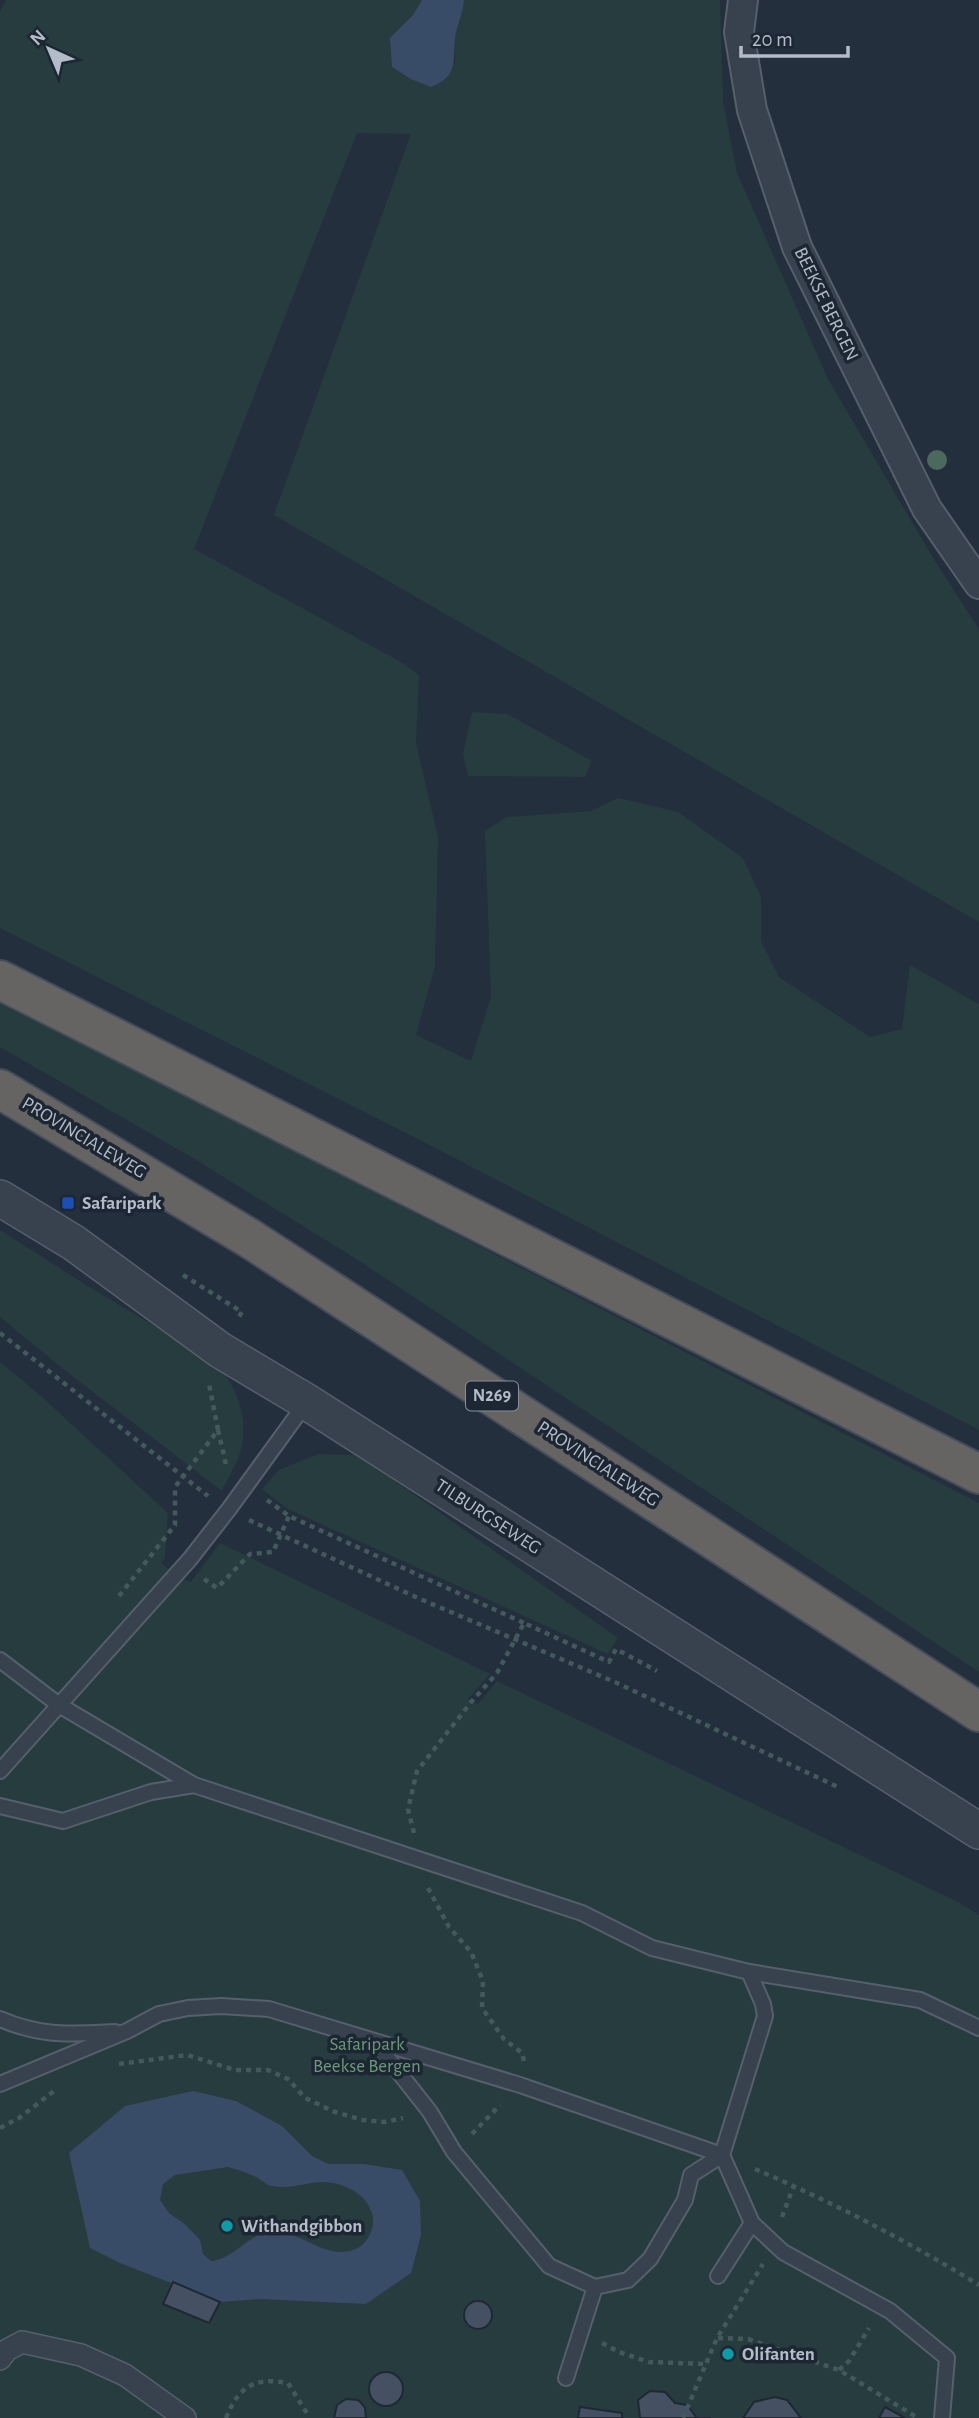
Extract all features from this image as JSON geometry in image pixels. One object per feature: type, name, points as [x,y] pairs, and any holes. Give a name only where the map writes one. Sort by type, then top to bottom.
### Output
[{"type":"highway","points":[[0,980],[979,1474]]},
{"type":"highway","name":"PROVINCIALEWEG","points":[[0,1089],[249,1238],[979,1712]]},
{"type":"street","name":"BEEKSE BERGEN","points":[[743,0],[739,32],[752,110],[797,247],[927,509],[979,584]]},
{"type":"street","name":"TILBURGSEWEG","points":[[0,1198],[74,1242],[220,1350],[307,1402],[979,1831]]},
{"type":"street","points":[[0,2359],[7,2350],[22,2342],[81,2355],[125,2375],[185,2418]]},
{"type":"lane","points":[[0,1771],[185,1564],[229,1510],[307,1402]]},
{"type":"lane","points":[[0,1660],[59,1705],[194,1785],[582,1913],[652,1948],[749,1972],[920,2000],[979,2028]]},
{"type":"lane","points":[[0,1806],[63,1821],[150,1792],[194,1785]]},
{"type":"lane","points":[[375,2042],[430,2112],[454,2152],[549,2266],[595,2287],[628,2280],[650,2259],[685,2200],[691,2175],[722,2155],[765,2016],[749,1972]]},
{"type":"lane","points":[[0,2084],[127,2031],[159,2014],[188,2008],[221,2006],[269,2009],[520,2085],[722,2155],[752,2223],[783,2252],[890,2311],[947,2358],[942,2418]]},
{"type":"lane","points":[[0,2019],[23,2029],[65,2035],[127,2031]]},
{"type":"lane","points":[[718,2276],[752,2223]]},
{"type":"lane","points":[[565,2378],[595,2287]]},
{"type":"path","points":[[172,1269],[242,1312],[207,1375],[227,1470],[289,1516],[609,1662],[616,1649],[660,1673]]},
{"type":"path","points":[[0,1333],[182,1477],[229,1510],[617,1683],[849,1792]]},
{"type":"path","points":[[116,1601],[175,1525],[175,1487],[218,1430]]},
{"type":"path","points":[[161,1543],[217,1588],[250,1555],[273,1552],[289,1516]]},
{"type":"path","points":[[517,1640],[524,1623]]},
{"type":"path","points":[[109,2066],[187,2055],[236,2070],[268,2070],[288,2079],[305,2098],[335,2112],[363,2120],[385,2122],[430,2112]]},
{"type":"path","points":[[0,2128],[19,2118],[61,2085]]},
{"type":"path","points":[[722,2155],[794,2185],[877,2227],[979,2285]]},
{"type":"path","points":[[683,2418],[717,2338],[765,2260],[794,2185]]},
{"type":"path","points":[[839,2370],[849,2361],[880,2305]]},
{"type":"path","points":[[582,2328],[597,2341],[649,2362],[706,2364]]},
{"type":"path","points":[[717,2338],[748,2339],[839,2370],[919,2418]]},
{"type":"path","points":[[226,2418],[236,2397],[248,2385],[268,2379],[288,2383],[308,2415]]},
{"type":"green space","points":[[6,0],[422,0],[413,15],[391,38],[455,64],[455,37],[464,0],[720,0],[723,101],[737,173],[828,379],[933,558],[979,629],[979,922],[274,515],[411,134],[357,133],[194,549],[399,661],[419,675],[416,743],[438,837],[435,966],[416,1035],[471,1061],[491,997],[485,831],[507,817],[591,811],[618,798],[678,812],[743,858],[761,897],[761,941],[779,977],[870,1037],[902,1029],[910,965],[979,1004],[979,1430],[414,1137],[0,928],[0,12]]},
{"type":"green space","points":[[472,712],[507,714],[592,761],[585,777],[468,776],[463,754]]},
{"type":"green space","points":[[0,1004],[296,1152],[979,1503],[979,1672],[358,1260],[193,1158],[0,1047]]},
{"type":"green space","points":[[0,1230],[218,1364],[237,1396],[244,1431],[239,1456],[222,1491],[0,1317]]},
{"type":"green space","name":"Safaripark Beekse Bergen","points":[[0,1362],[41,1396],[168,1513],[165,1558],[161,1563],[176,1575],[191,1582],[220,1543],[490,1674],[468,1699],[478,1704],[497,1681],[958,1902],[979,1915],[979,2418],[0,2418]]},
{"type":"green space","points":[[318,1454],[358,1455],[618,1638],[608,1654],[288,1509],[262,1489],[279,1470]]},
{"type":"water","points":[[422,0],[464,0],[455,38],[452,68],[446,78],[431,87],[392,67],[390,38],[413,15]]},
{"type":"water","points":[[193,2091],[236,2101],[282,2126],[312,2156],[328,2164],[364,2164],[402,2170],[420,2201],[421,2235],[411,2273],[366,2304],[260,2299],[220,2302],[120,2263],[90,2248],[69,2153],[125,2106]],"holes":[[[228,2167],[255,2176],[270,2186],[289,2187],[323,2182],[349,2188],[367,2203],[373,2216],[372,2229],[364,2243],[356,2249],[344,2252],[322,2248],[290,2234],[268,2232],[260,2234],[226,2256],[211,2261],[203,2254],[200,2240],[186,2225],[169,2213],[160,2200],[163,2184],[175,2175]]]},
{"type":"building","points":[[173,2282],[220,2302],[209,2323],[163,2304]]},
{"type":"building","points":[[478,2301],[488,2305],[492,2315],[488,2325],[478,2329],[468,2325],[464,2315],[468,2305]]},
{"type":"building","points":[[386,2372],[398,2377],[403,2389],[398,2401],[386,2406],[374,2401],[369,2389],[374,2377]]},
{"type":"building","points":[[650,2391],[665,2392],[675,2403],[687,2405],[697,2418],[640,2418],[638,2400]]},
{"type":"building","points":[[775,2397],[787,2400],[801,2418],[743,2418],[754,2402]]},
{"type":"building","points":[[346,2399],[358,2400],[365,2408],[366,2418],[334,2418],[337,2405]]},
{"type":"building","points":[[580,2407],[622,2413],[622,2418],[578,2418]]},
{"type":"building","points":[[885,2407],[905,2418],[879,2418]]},
{"type":"place","name":"Safaripark","points":[[68,1203]]},
{"type":"place","name":"Withandgibbon","points":[[227,2226]]},
{"type":"place","name":"Olifanten","points":[[728,2354]]}]
